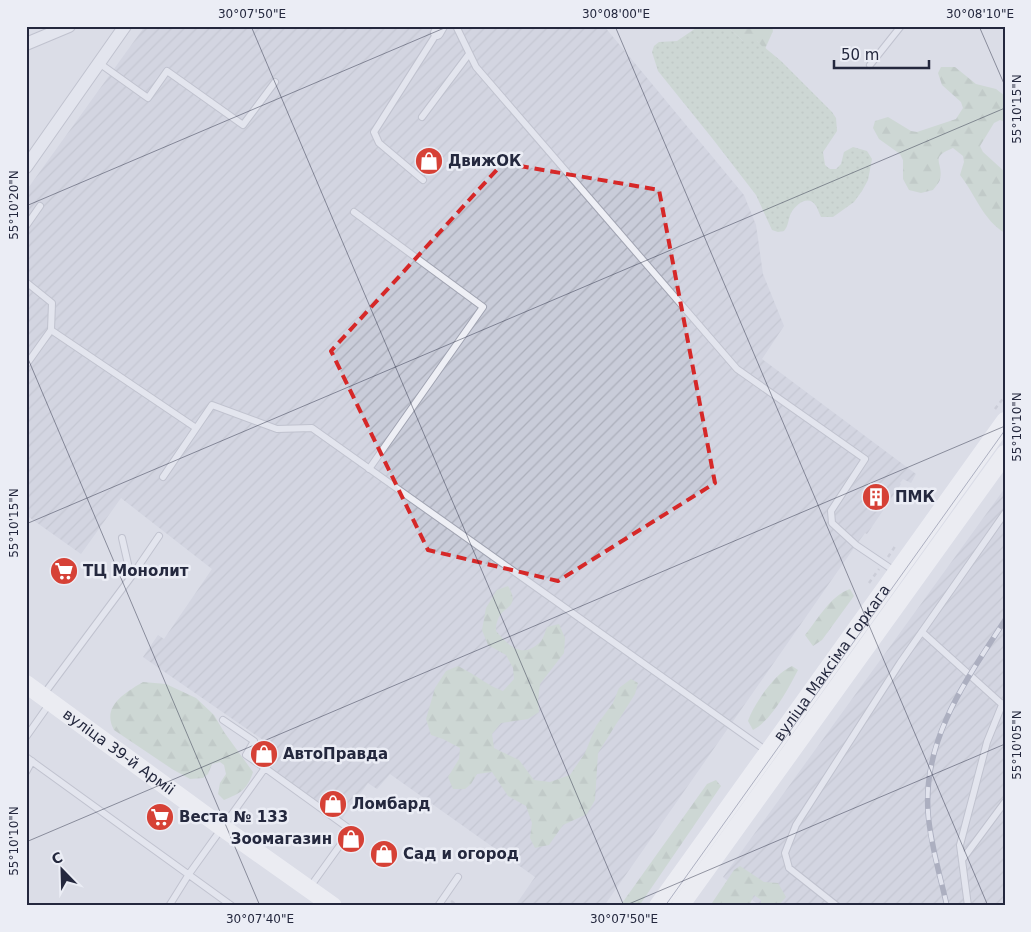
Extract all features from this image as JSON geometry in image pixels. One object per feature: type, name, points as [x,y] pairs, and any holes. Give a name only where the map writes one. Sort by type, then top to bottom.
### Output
[{"type":"main road","name":"вуліца Максіма Горкага","points":[[680,906],[775,757],[897,572],[1005,421]]},
{"type":"main road","name":"вуліца Максіма Горкага","points":[[663,904],[1005,454]]},
{"type":"main road","name":"вуліца 39-й Арміі","points":[[26,684],[333,906]]},
{"type":"street","points":[[26,44],[69,26]]},
{"type":"street","points":[[26,167],[125,26]]},
{"type":"lane","points":[[456,26],[476,67],[737,369],[865,459],[831,512],[832,523],[856,545],[897,572]]},
{"type":"lane","points":[[870,65],[900,26]]},
{"type":"lane","points":[[423,180],[378,143],[374,132],[439,30]]},
{"type":"lane","points":[[422,117],[469,54]]},
{"type":"lane","points":[[99,63],[148,98],[167,71],[243,124],[274,82]]},
{"type":"lane","points":[[26,226],[40,206]]},
{"type":"lane","points":[[354,212],[483,307],[370,469]]},
{"type":"lane","points":[[26,282],[52,303],[51,330],[26,365]]},
{"type":"lane","points":[[51,330],[196,428]]},
{"type":"lane","points":[[162,477],[212,405],[277,430],[312,428],[775,757]]},
{"type":"lane","points":[[837,906],[789,868],[785,853],[796,825],[922,632],[1005,513]]},
{"type":"lane","points":[[26,737],[47,699],[159,536]]},
{"type":"lane","points":[[122,538],[131,577]]},
{"type":"lane","points":[[922,632],[1004,705],[987,742],[960,845],[968,906]]},
{"type":"lane","points":[[223,720],[254,741],[246,755],[351,830],[309,889]]},
{"type":"lane","points":[[26,772],[29,759],[232,906]]},
{"type":"lane","points":[[169,906],[189,874],[265,768]]},
{"type":"lane","points":[[962,860],[1005,802]]},
{"type":"lane","points":[[438,906],[458,877]]},
{"type":"highlighted area","points":[[503,163],[659,190],[715,483],[558,581],[428,550],[331,351]]},
{"type":"shaded area","points":[[145,26],[604,26],[744,195],[756,225],[763,274],[784,326],[762,359],[916,474],[911,483],[903,479],[900,483],[867,534],[865,533],[856,545],[604,906],[515,906],[535,877],[390,774],[377,789],[368,783],[342,819],[253,756],[263,740],[143,657],[158,635],[164,639],[212,569],[121,498],[81,554],[26,515],[26,191]]},
{"type":"shaded area","points":[[1005,488],[1005,906],[760,906],[723,877]]},
{"type":"green space","points":[[699,26],[727,26],[743,41],[757,41],[781,61],[832,112],[836,118],[837,131],[823,152],[825,165],[830,169],[836,169],[841,164],[844,152],[853,147],[867,151],[872,159],[868,180],[854,202],[833,217],[821,217],[813,202],[803,202],[796,206],[791,213],[784,231],[772,230],[756,195],[658,71],[652,52],[654,46],[659,42],[677,41]]},
{"type":"green space","points":[[727,26],[772,26],[773,31],[765,49],[757,41],[743,41]]},
{"type":"green space","points":[[941,67],[955,67],[976,84],[996,89],[1005,96],[1005,122],[1000,120],[994,123],[980,146],[983,152],[1005,172],[1005,233],[997,228],[985,214],[960,175],[964,162],[963,156],[953,148],[939,158],[940,180],[933,190],[921,193],[909,190],[903,179],[903,160],[900,154],[879,139],[873,128],[875,121],[888,117],[911,131],[917,132],[956,119],[963,108],[961,102],[942,85],[938,73]]},
{"type":"green space","points":[[508,586],[512,593],[512,603],[502,612],[496,628],[496,631],[505,641],[515,648],[526,650],[540,643],[547,627],[559,624],[565,638],[564,653],[540,684],[539,712],[528,719],[501,723],[492,734],[494,748],[519,760],[534,780],[550,782],[570,775],[585,753],[596,726],[613,703],[619,688],[631,679],[638,683],[635,694],[598,753],[595,800],[587,814],[563,825],[549,845],[535,848],[530,838],[532,823],[526,806],[508,796],[492,772],[477,774],[471,784],[465,789],[453,789],[448,777],[459,759],[460,748],[431,735],[426,719],[435,688],[446,671],[458,666],[503,691],[514,679],[513,668],[506,655],[488,645],[482,630],[486,608],[497,590]]},
{"type":"green space","points":[[850,589],[854,596],[822,640],[813,646],[805,635],[830,602]]},
{"type":"green space","points":[[792,666],[798,670],[784,695],[767,719],[753,730],[748,721],[755,706],[772,682]]},
{"type":"green space","points":[[143,682],[166,684],[196,698],[214,715],[253,772],[243,790],[224,800],[218,794],[220,783],[226,774],[224,765],[220,762],[212,764],[208,774],[203,778],[190,779],[114,730],[111,721],[113,707],[122,696]]},
{"type":"green space","points":[[716,780],[721,786],[639,906],[620,906],[707,784]]},
{"type":"green space","points":[[740,866],[764,882],[778,883],[786,897],[778,906],[761,906],[761,900],[754,895],[749,906],[710,906],[734,870]]},
{"type":"tram line","points":[[665,906],[1005,430]]},
{"type":"railway","points":[[947,906],[929,824],[928,785],[933,759],[940,734],[950,710],[976,664],[1005,620]]},
{"type":"place","name":"ДвижОК","points":[[429,161]]},
{"type":"place","name":"ПМК","points":[[876,497]]},
{"type":"place","name":"ТЦ Монолит","points":[[64,571]]},
{"type":"place","name":"АвтоПравда","points":[[264,754]]},
{"type":"place","name":"Ломбард","points":[[333,804]]},
{"type":"place","name":"Веста № 133","points":[[160,817]]},
{"type":"place","name":"Зоомагазин","points":[[351,839]]},
{"type":"place","name":"Сад и огород","points":[[384,854]]}]
